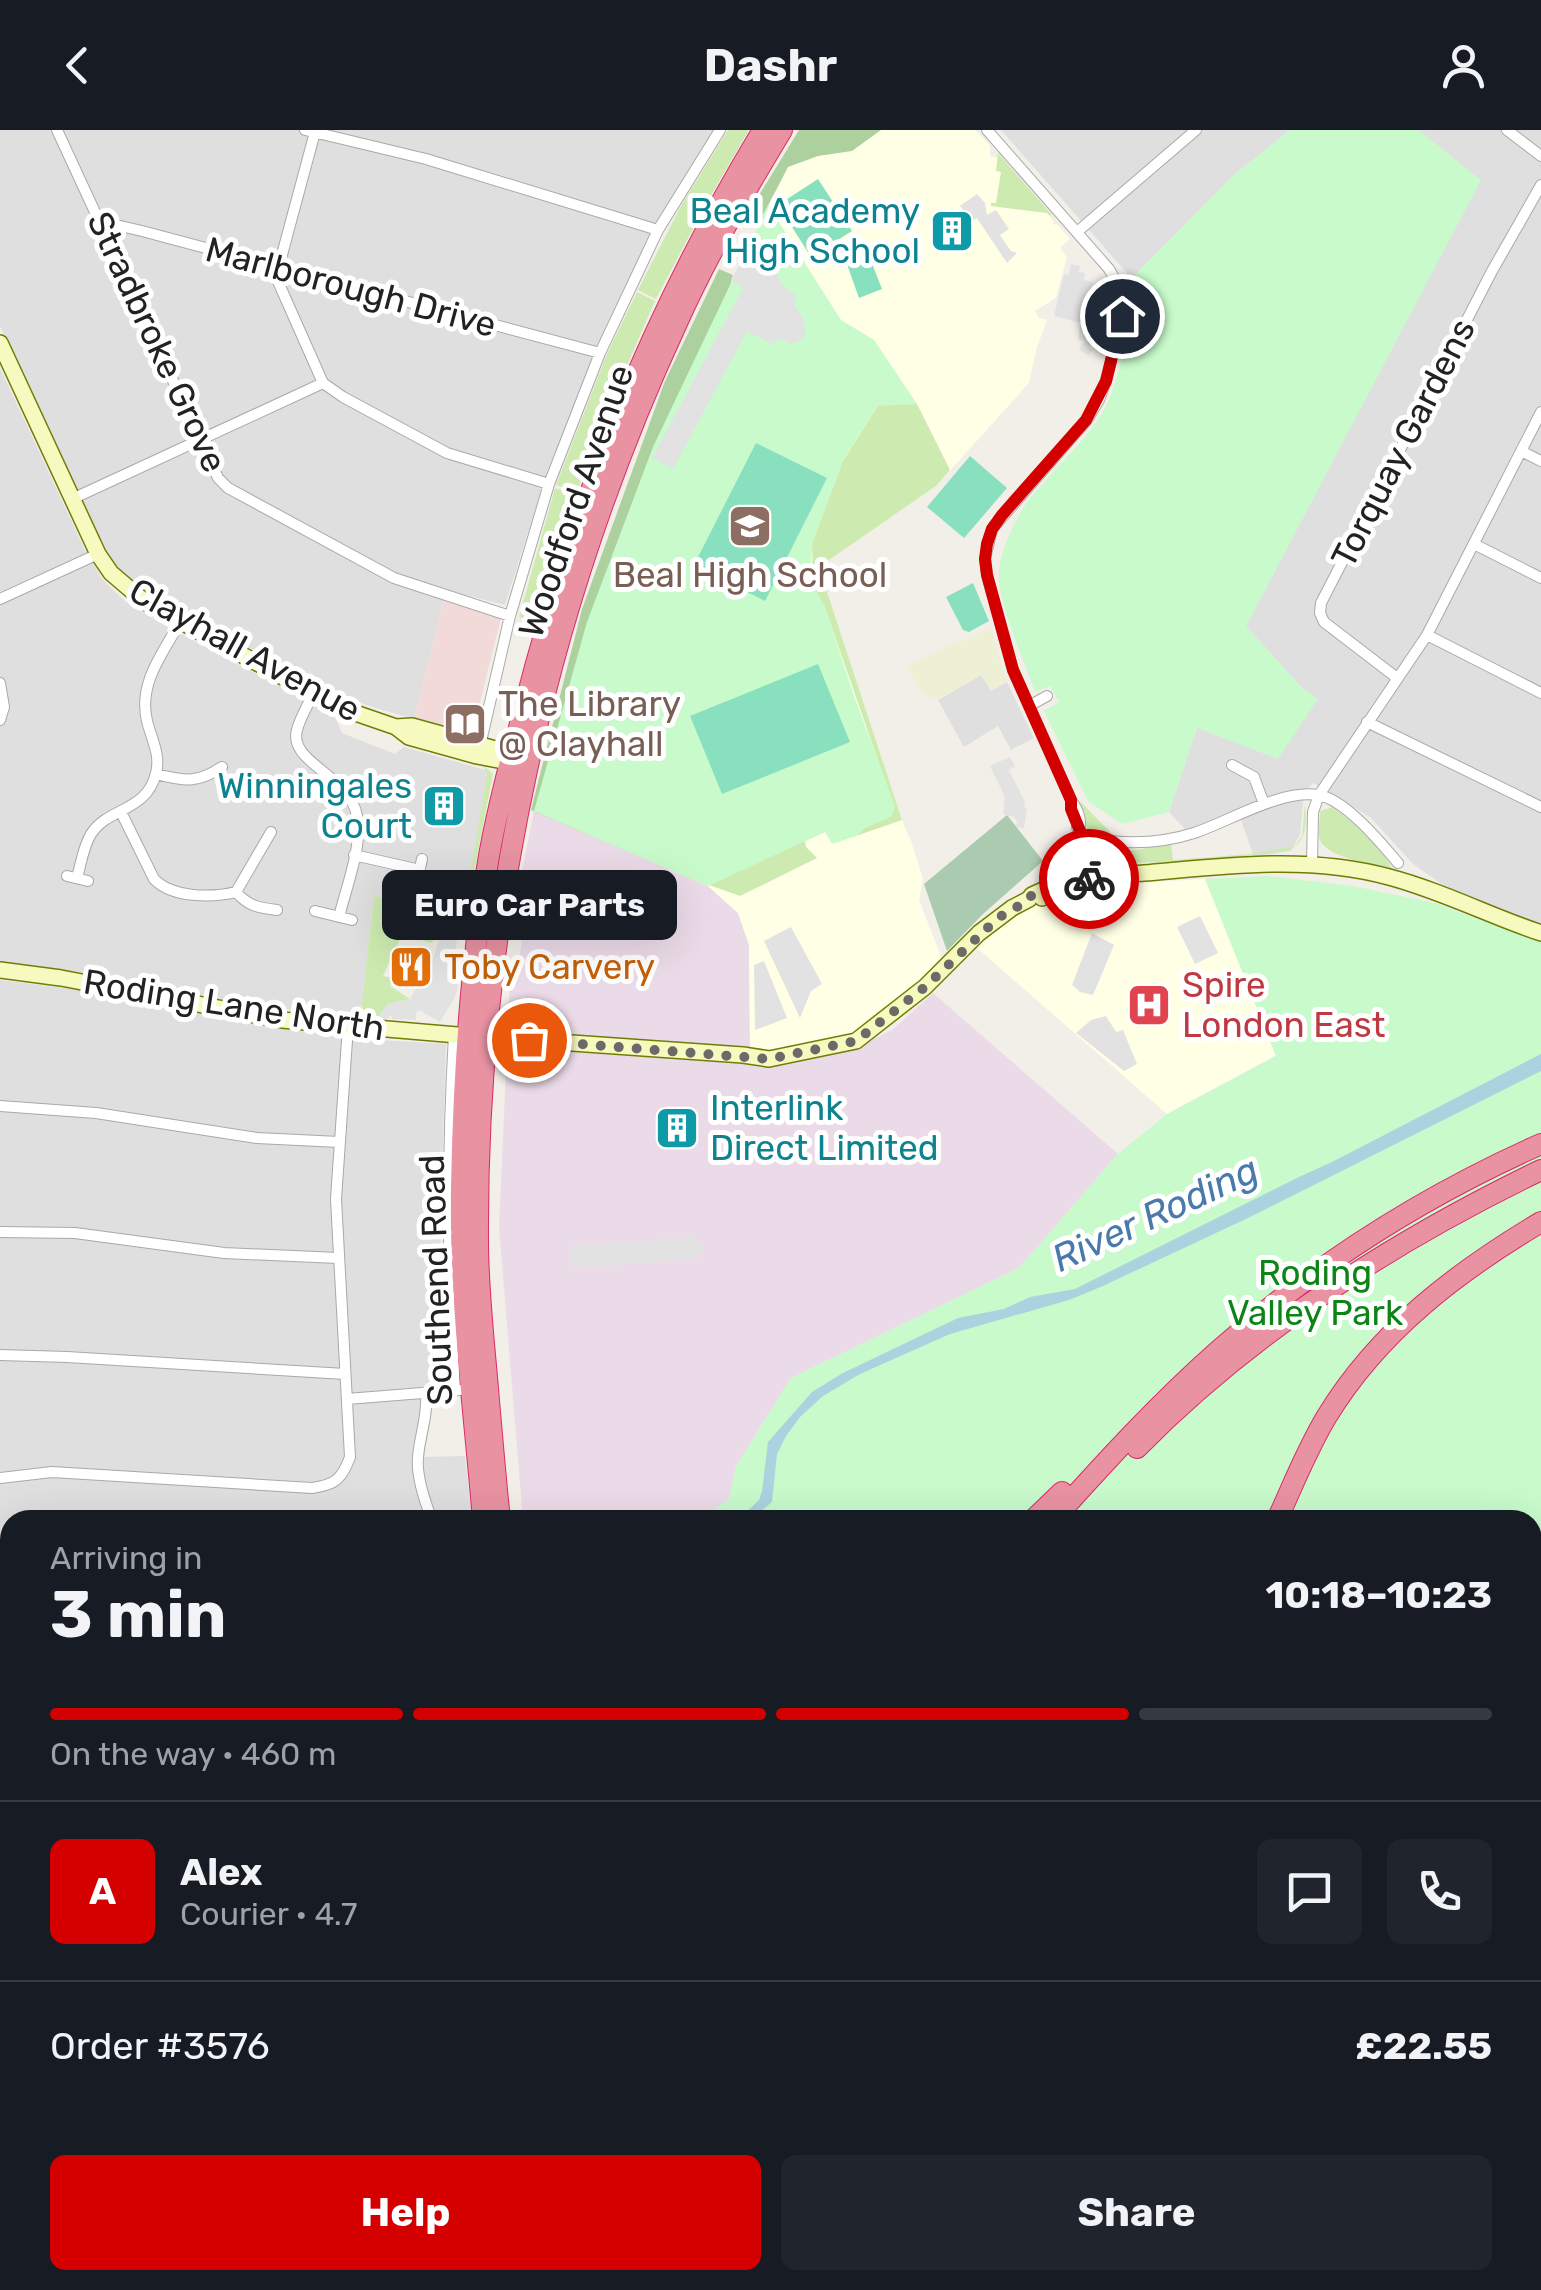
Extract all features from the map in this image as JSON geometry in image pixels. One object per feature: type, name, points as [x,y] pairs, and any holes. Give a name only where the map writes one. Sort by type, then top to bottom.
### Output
[{"type":"highway","name":"Woodford Avenue","points":[[518,764],[550,610],[605,448],[687,264],[763,130]]},
{"type":"highway","name":"Woodford Avenue","points":[[469,1036],[489,854],[540,683],[553,661],[596,522],[646,390],[720,238],[782,130]]},
{"type":"highway","name":"Southend Road","points":[[469,1036],[461,1226],[463,1390],[481,1510]]},
{"type":"highway","name":"Southend Road","points":[[469,1036],[480,1110],[478,1247],[499,1510]]},
{"type":"highway","points":[[1063,1510],[1143,1423],[1220,1349],[1318,1271],[1415,1208],[1541,1144]]},
{"type":"highway","points":[[1080,1510],[1191,1396],[1270,1334],[1425,1229],[1541,1170]]},
{"type":"highway","points":[[1282,1510],[1327,1417],[1357,1374],[1398,1327],[1486,1255],[1541,1222]]},
{"type":"highway","points":[[1043,1510],[1105,1448],[1143,1423]]},
{"type":"street","name":"Stradbroke Grove","points":[[57,130],[218,478],[228,488],[394,578],[510,616]]},
{"type":"street","points":[[478,750],[510,616],[549,484],[600,352],[658,230],[720,130]]},
{"type":"street","points":[[987,130],[1109,269],[1122,300],[1120,326],[1106,381],[1086,420],[1002,515],[992,529],[985,559],[1008,657],[1077,808],[1090,879]]},
{"type":"street","points":[[1077,232],[1196,130]]},
{"type":"street","points":[[1507,130],[1541,156]]},
{"type":"street","points":[[549,484],[447,453],[343,397],[323,382],[276,277],[316,132],[426,159],[658,230]]},
{"type":"street","name":"Torquay Gardens","points":[[1397,678],[1324,622],[1321,602],[1492,271],[1541,185]]},
{"type":"street","name":"Marlborough Drive","points":[[102,227],[129,228],[600,352]]},
{"type":"street","name":"Clayhall Avenue","points":[[0,343],[98,554],[128,589],[180,622],[338,707],[396,727],[412,726],[518,764]]},
{"type":"street","points":[[72,499],[323,382]]},
{"type":"street","points":[[1312,864],[1313,812],[1319,794],[1427,635],[1541,412]]},
{"type":"street","points":[[1521,451],[1541,461]]},
{"type":"street","points":[[1474,544],[1541,578]]},
{"type":"street","points":[[0,599],[98,554]]},
{"type":"street","points":[[77,878],[92,833],[147,794],[156,774],[155,747],[146,717],[146,686],[180,622]]},
{"type":"street","points":[[1427,635],[1541,693]]},
{"type":"street","points":[[0,683],[4,707],[0,720]]},
{"type":"street","points":[[314,694],[297,728],[301,754],[336,780],[348,793],[357,813],[358,833],[339,917]]},
{"type":"street","points":[[1028,706],[1047,696]]},
{"type":"street","points":[[1368,722],[1541,807]]},
{"type":"street","points":[[1232,765],[1254,777],[1264,804]]},
{"type":"street","points":[[156,774],[197,780],[222,766]]},
{"type":"street","points":[[1110,841],[1139,844],[1193,833],[1264,804],[1319,794],[1348,811],[1398,864]]},
{"type":"street","points":[[121,812],[154,879],[172,892],[221,896],[236,892],[272,832]]},
{"type":"street","points":[[354,855],[421,864],[415,890]]},
{"type":"street","name":"Roding Lane North","points":[[0,970],[282,1020],[769,1059],[856,1041],[925,987],[998,918],[1029,900],[1032,894],[1090,879],[1252,864],[1312,864],[1394,878],[1541,933]]},
{"type":"street","points":[[236,892],[244,902],[277,910]]},
{"type":"street","points":[[315,911],[352,920]]},
{"type":"street","points":[[0,1478],[52,1472],[312,1488],[336,1481],[345,1472],[350,1458],[336,1199],[348,1026]]},
{"type":"street","points":[[0,1106],[96,1113],[256,1138],[339,1142]]},
{"type":"street","points":[[0,1232],[75,1232],[224,1253],[338,1258]]},
{"type":"street","points":[[0,1356],[67,1356],[345,1374]]},
{"type":"street","points":[[346,1398],[463,1390]]},
{"type":"street","points":[[426,1392],[427,1410],[417,1460],[428,1510]]},
{"type":"shaded area","points":[[0,130],[714,130],[599,346],[548,469],[505,605],[445,590],[414,719],[366,705],[179,614],[137,589],[103,554],[0,326]]},
{"type":"shaded area","name":"Beal High School","points":[[813,130],[975,130],[990,145],[990,156],[998,158],[1070,239],[1060,248],[1067,257],[1056,298],[1035,311],[1039,318],[1047,320],[1029,383],[936,486],[819,567],[923,879],[919,900],[942,959],[925,982],[851,1034],[770,1051],[750,1049],[749,945],[738,913],[708,886],[534,811],[731,281],[788,167]]},
{"type":"shaded area","points":[[1001,130],[1290,130],[1234,175],[1130,280]]},
{"type":"shaded area","points":[[1418,130],[1541,130],[1541,925],[1443,885],[1413,864],[1370,817],[1313,783],[1304,793],[1300,834],[1291,851],[1254,857],[1237,809],[1192,829],[1185,829],[1169,812],[1197,727],[1318,699],[1302,688],[1246,626],[1480,180]]},
{"type":"shaded area","points":[[977,194],[985,203],[987,215],[996,210],[1009,229],[1000,235],[1017,253],[1007,263],[977,218],[971,221],[960,206]]},
{"type":"shaded area","points":[[746,251],[776,271],[782,284],[797,297],[794,304],[804,320],[805,334],[791,344],[777,338],[774,345],[747,331],[673,469],[652,458],[743,288],[731,281]]},
{"type":"shaded area","points":[[1071,264],[1080,266],[1084,280],[1093,282],[1091,289],[1097,290],[1088,302],[1101,306],[1089,356],[1079,350],[1084,341],[1078,339],[1081,323],[1054,316],[1064,274],[1069,275]]},
{"type":"shaded area","points":[[0,368],[86,552],[103,580],[126,602],[334,715],[342,733],[395,754],[404,747],[489,771],[463,915],[374,896],[360,1021],[80,972],[0,965]]},
{"type":"shaded area","points":[[444,601],[501,618],[472,734],[414,719]]},
{"type":"shaded area","points":[[991,628],[1007,682],[991,691],[981,675],[938,700],[922,693],[906,665]]},
{"type":"shaded area","points":[[981,675],[991,690],[1007,682],[1034,738],[1011,750],[998,726],[964,747],[938,700]]},
{"type":"shaded area","points":[[1010,757],[1015,766],[1009,770],[1027,808],[1024,828],[1016,827],[1014,817],[1003,814],[1005,797],[990,766]]},
{"type":"shaded area","points":[[534,811],[708,886],[738,913],[749,945],[750,1049],[746,1063],[781,1066],[854,1049],[892,1030],[933,993],[1118,1154],[1019,1268],[791,1378],[736,1466],[729,1499],[714,1510],[522,1510],[499,1227],[510,980],[516,980],[523,933],[511,927]]},
{"type":"shaded area","points":[[1007,815],[1043,861],[947,951],[924,884]]},
{"type":"shaded area","name":"Spire London East","points":[[1205,879],[1276,1055],[1167,1114],[976,947],[984,935],[1015,913],[1069,889]]},
{"type":"shaded area","points":[[1200,916],[1218,953],[1195,964],[1177,927]]},
{"type":"shaded area","points":[[459,922],[453,972],[458,986],[440,1022],[419,1010],[416,1020],[392,1019],[391,1014],[388,1019],[378,1018],[387,1004],[410,999],[432,961],[441,935]]},
{"type":"shaded area","points":[[791,927],[822,984],[811,991],[800,1018],[764,941]]},
{"type":"shaded area","points":[[1092,933],[1114,945],[1093,995],[1072,985]]},
{"type":"shaded area","points":[[764,961],[787,1018],[755,1030],[754,965]]},
{"type":"shaded area","points":[[0,980],[95,992],[240,1021],[363,1039],[446,1044],[440,1233],[449,1377],[434,1400],[424,1457],[465,1456],[471,1510],[0,1510]]},
{"type":"shaded area","points":[[1106,1016],[1116,1032],[1123,1030],[1137,1064],[1124,1071],[1076,1033],[1091,1020]]},
{"type":"shaded area","points":[[691,1234],[705,1249],[695,1259],[571,1268],[569,1246],[686,1238]]},
{"type":"green space","points":[[728,130],[749,130],[656,299],[638,290],[682,204]]},
{"type":"green space","points":[[799,130],[881,130],[852,151],[818,156],[788,167],[762,217],[751,208]]},
{"type":"green space","points":[[1290,130],[1418,130],[1481,180],[1246,626],[1302,688],[1318,699],[1278,759],[1197,728],[1169,812],[1122,824],[1088,801],[1044,711],[1059,702],[1050,686],[1035,692],[1001,595],[1001,559],[1029,500],[1107,405],[1135,305],[1136,293],[1130,280],[1234,175]]},
{"type":"green space","points":[[998,153],[1051,217],[1047,213],[991,206],[996,203],[1001,172],[996,171]]},
{"type":"green space","points":[[818,179],[852,231],[811,257],[778,205]]},
{"type":"green space","name":"Beal High School","points":[[768,205],[841,320],[874,340],[917,404],[877,406],[842,463],[812,544],[813,586],[825,607],[895,806],[892,816],[864,828],[856,836],[832,844],[825,832],[708,886],[534,811],[587,622],[653,447]]},
{"type":"green space","points":[[866,248],[882,289],[859,298],[844,256]]},
{"type":"green space","points":[[719,269],[733,275],[695,880],[531,810],[582,609],[665,381]]},
{"type":"green space","points":[[637,292],[655,301],[577,492],[556,485],[607,354]]},
{"type":"green space","points":[[917,404],[950,470],[936,486],[819,567],[902,820],[856,836],[887,818],[890,795],[825,608],[813,586],[812,543],[842,463],[878,405]]},
{"type":"green space","points":[[756,443],[827,478],[765,601],[694,565]]},
{"type":"green space","points":[[970,456],[1007,488],[964,538],[927,507]]},
{"type":"green space","points":[[555,488],[576,495],[534,621],[519,617]]},
{"type":"green space","points":[[973,583],[989,621],[969,632],[963,630],[946,597]]},
{"type":"green space","points":[[818,664],[850,742],[722,794],[690,716]]},
{"type":"green space","points":[[484,766],[493,774],[465,918],[430,943],[403,933],[383,976],[394,978],[390,986],[410,999],[388,1004],[375,1022],[360,1021],[374,896],[463,915],[487,775]]},
{"type":"green space","points":[[1080,801],[1111,833],[1104,837],[1108,849],[1136,850],[1171,843],[1173,860],[1295,846],[1302,836],[1305,804],[1305,825],[1302,838],[1298,844],[1293,848],[1286,851],[1192,862],[1109,863],[1093,854]]},
{"type":"green space","points":[[1332,807],[1366,835],[1393,870],[1350,859],[1322,844],[1320,811]]},
{"type":"green space","points":[[820,834],[805,841],[817,858],[740,896],[695,880]]},
{"type":"green space","name":"Roding Valley Park","points":[[1267,876],[1353,886],[1435,903],[1541,942],[1541,1510],[714,1510],[729,1499],[736,1466],[791,1378],[1019,1268],[1118,1154],[1167,1114],[1276,1056],[1205,879]]},
{"type":"water","points":[[1541,1054],[1541,1071],[1250,1217],[1069,1300],[950,1334],[860,1374],[823,1396],[800,1417],[777,1454],[772,1502],[762,1510],[748,1510],[762,1491],[768,1442],[812,1392],[843,1373],[958,1318],[1004,1309],[1030,1297],[1075,1289]]},
{"type":"way so far","points":[[529,1040],[769,1059],[856,1041],[925,987],[980,933],[1032,894],[1089,879]]},
{"type":"place","name":"Beal Academy High School","points":[[952,231]]},
{"type":"place","name":"Beal High School","points":[[750,526]]},
{"type":"place","name":"The Library @ Clayhall","points":[[465,724]]},
{"type":"place","name":"Winningales Court","points":[[444,806]]},
{"type":"place","name":"Toby Carvery","points":[[411,967]]},
{"type":"place","name":"Spire London East","points":[[1149,1005]]},
{"type":"place","name":"Euro Car Parts","points":[[529,1040]]},
{"type":"place","name":"Interlink Direct Limited","points":[[677,1128]]},
{"type":"route","points":[[1089,879],[1071,800],[1008,657],[985,559],[992,529],[1002,515],[1099,400],[1122,316]]},
{"type":"water label","name":"River Roding","points":[[1155,1214]]}]
